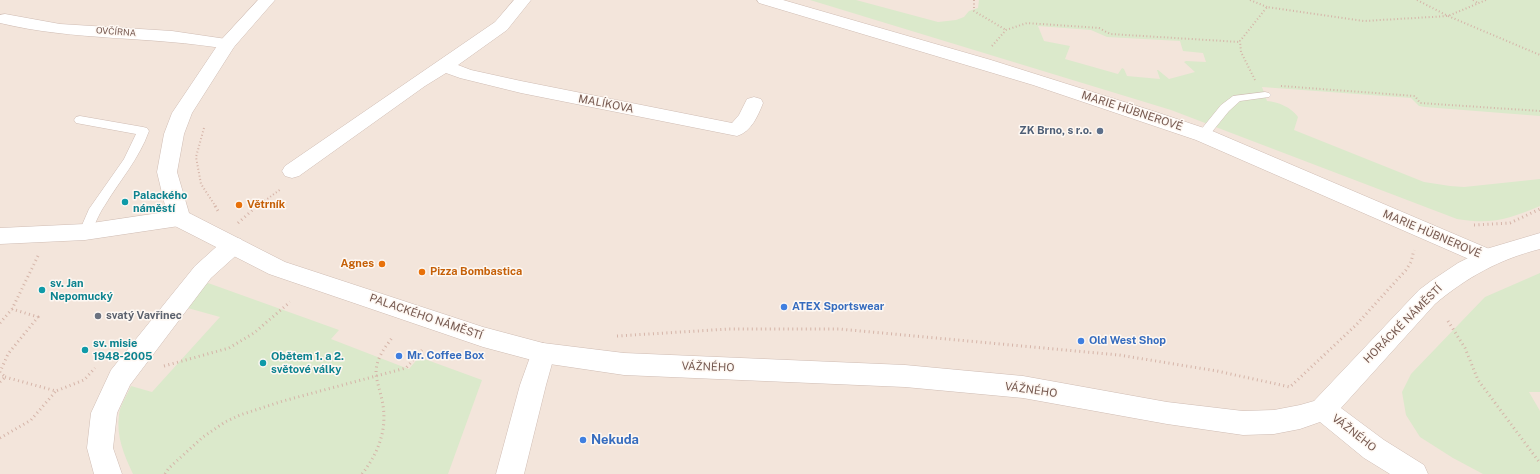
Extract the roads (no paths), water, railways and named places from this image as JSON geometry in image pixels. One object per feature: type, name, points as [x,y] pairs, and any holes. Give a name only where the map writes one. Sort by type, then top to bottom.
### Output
[{"type":"street","points":[[1,237],[84,232],[179,218],[167,172],[174,134],[182,113],[227,44],[267,0]]},
{"type":"street","points":[[292,171],[418,82],[445,66],[501,26],[523,0]]},
{"type":"street","name":"MARIE HÜBNEROVÉ","points":[[765,0],[997,67],[1162,120],[1203,135],[1486,257]]},
{"type":"street","name":"OVČÍRNA","points":[[5,19],[57,28],[158,34],[203,39],[227,44]]},
{"type":"street","name":"MALÍKOVA","points":[[445,66],[466,74],[521,87],[737,130],[747,118],[754,103]]},
{"type":"street","name":"PALACKÉHO NÁMĚSTÍ","points":[[179,218],[237,237],[277,268],[483,337],[543,353],[624,364]]},
{"type":"street","points":[[108,474],[100,448],[104,414],[120,378],[203,272],[237,237]]},
{"type":"street","name":"HORÁCKÉ NÁMĚSTÍ","points":[[1323,408],[1440,285],[1486,257],[1525,244],[1540,241]]},
{"type":"street","points":[[510,474],[533,385],[543,353]]},
{"type":"street","name":"VÁŽNÉHO","points":[[624,364],[905,376],[1023,387],[1167,413],[1243,423],[1274,422],[1300,418],[1323,408],[1374,449],[1414,474]]},
{"type":"lane","points":[[1203,135],[1225,108],[1237,98],[1265,95]]},
{"type":"lane","points":[[80,120],[143,131],[134,154],[94,211],[84,232]]},
{"type":"place","name":"ZK Brno, s r.o.","points":[[1100,131]]},
{"type":"place","name":"Palackého náměstí","points":[[125,202]]},
{"type":"place","name":"Větrník","points":[[239,205]]},
{"type":"place","name":"Agnes","points":[[382,264]]},
{"type":"place","name":"Pizza Bombastica","points":[[422,272]]},
{"type":"place","name":"sv. Jan Nepomucký","points":[[42,290]]},
{"type":"place","name":"ATEX Sportswear","points":[[784,307]]},
{"type":"place","name":"svatý Vavřinec","points":[[98,316]]},
{"type":"place","name":"Old West Shop","points":[[1081,341]]},
{"type":"place","name":"sv. misie 1948-2005","points":[[85,350]]},
{"type":"place","name":"Mr. Coffee Box","points":[[399,356]]},
{"type":"place","name":"Obětem 1. a 2. světové války","points":[[263,363]]},
{"type":"place","name":"Nekuda","points":[[583,440]]}]
